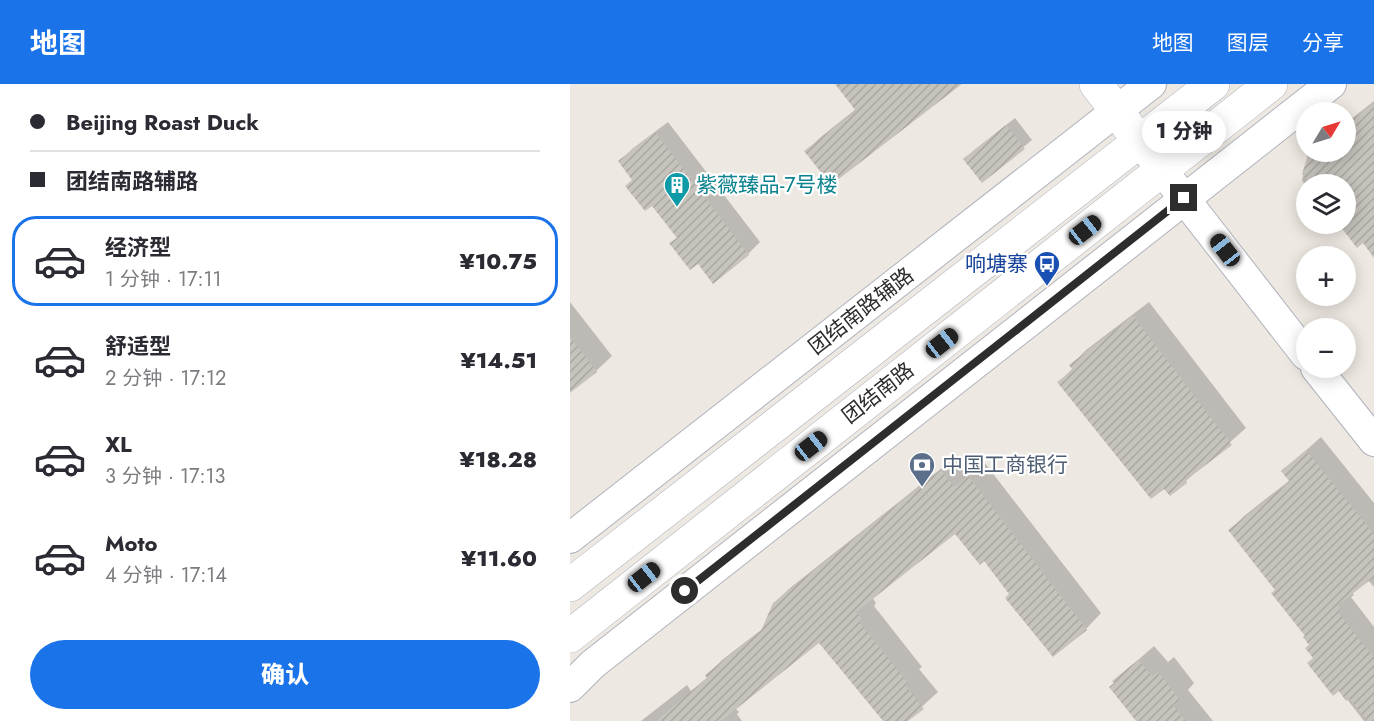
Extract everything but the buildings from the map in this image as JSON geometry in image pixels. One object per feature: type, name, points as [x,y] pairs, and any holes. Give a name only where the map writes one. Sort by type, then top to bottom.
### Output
[{"type":"main road","points":[[1096,84],[1140,142]]},
{"type":"main road","name":"团结南路","points":[[570,585],[1213,84]]},
{"type":"main road","name":"团结南路","points":[[570,636],[1271,84]]},
{"type":"street","name":"团结南路辅路","points":[[570,538],[1151,84]]},
{"type":"street","points":[[570,687],[593,664],[1331,84]]},
{"type":"street","points":[[1140,142],[1296,342]]},
{"type":"street","points":[[1324,378],[1374,441]]},
{"type":"place","name":"紫薇臻品-7号楼","points":[[677,208]]},
{"type":"place","name":"响塘寨","points":[[1047,287]]},
{"type":"place","name":"中国工商银行","points":[[922,488]]},
{"type":"route","points":[[685,591],[1184,198]]}]
